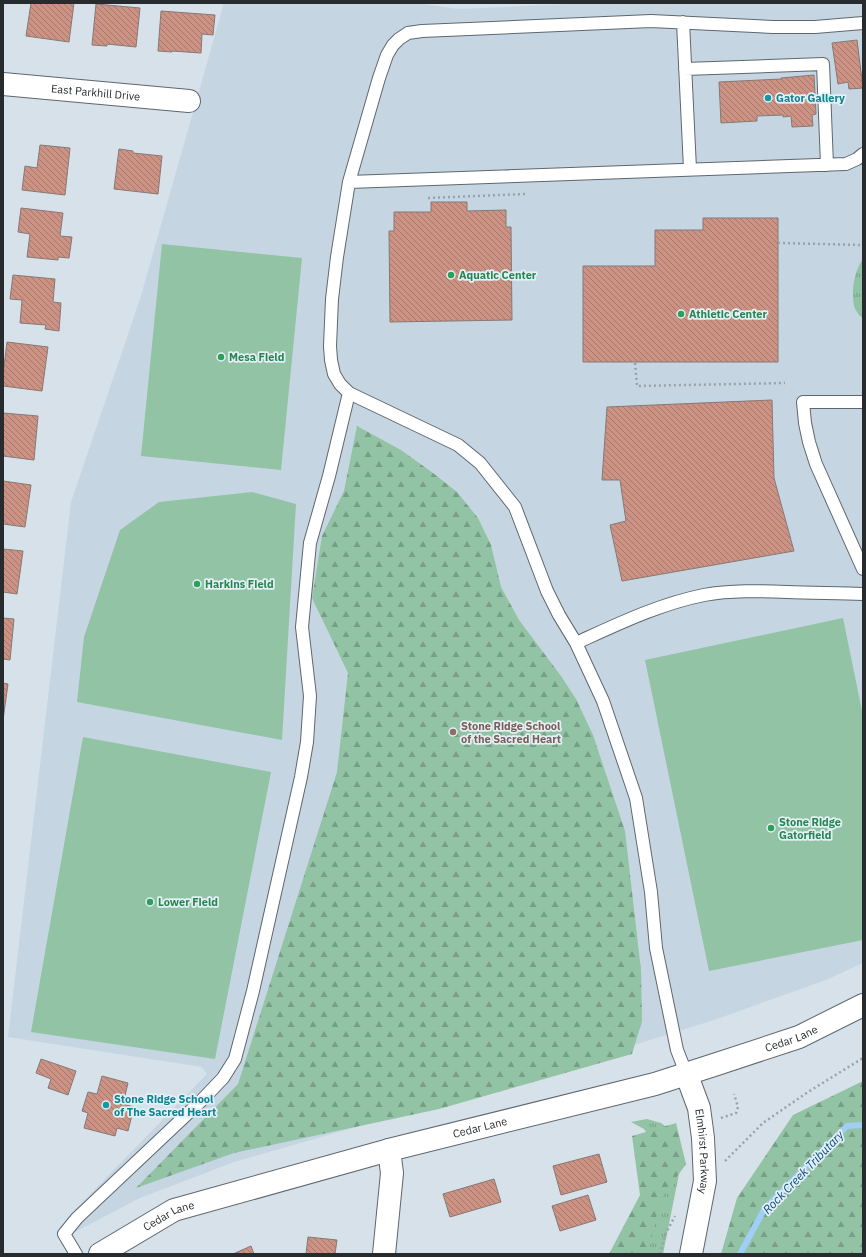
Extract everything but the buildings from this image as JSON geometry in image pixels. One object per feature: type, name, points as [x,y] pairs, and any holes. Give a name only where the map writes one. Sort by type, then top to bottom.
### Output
[{"type":"street","name":"East Parkhill Drive","points":[[3,84],[189,101]]},
{"type":"street","name":"Cedar Lane","points":[[100,1254],[174,1210],[389,1150],[655,1084],[799,1037],[863,1005]]},
{"type":"street","name":"Elmhirst Parkway","points":[[686,1074],[698,1108],[703,1138],[705,1182],[691,1254]]},
{"type":"street","points":[[384,1254],[392,1173],[389,1150]]},
{"type":"lane","points":[[686,1074],[677,1050],[656,948],[651,892],[636,798],[603,701],[576,643],[559,615],[547,591],[515,507],[480,463],[458,445],[349,393],[340,384],[334,374],[331,360],[330,339],[332,299],[337,258],[350,182],[382,67],[387,54],[393,45],[408,33],[474,28],[651,21],[773,27],[815,27],[863,23]]},
{"type":"lane","points":[[683,22],[690,169]]},
{"type":"lane","points":[[685,69],[823,64],[827,165]]},
{"type":"lane","points":[[350,182],[846,164],[857,159],[863,154]]},
{"type":"lane","points":[[76,1254],[64,1234],[77,1218],[201,1101],[223,1078],[235,1059],[254,983],[308,742],[310,696],[302,627],[310,543],[329,476],[349,393]]},
{"type":"lane","points":[[863,402],[803,402],[809,442],[816,464],[863,570]]},
{"type":"lane","points":[[576,643],[655,608],[706,595],[736,592],[863,594]]},
{"type":"path","points":[[778,242],[863,245]]},
{"type":"path","points":[[635,363],[637,386],[786,383]]},
{"type":"path","points":[[723,1154],[724,1162],[763,1122],[863,1058]]},
{"type":"path","points":[[720,1123],[720,1119],[736,1113],[738,1107],[734,1094]]},
{"type":"path","points":[[660,1254],[665,1235],[675,1216]]},
{"type":"shaded area","name":"Stone Ridge School of the Sacred Heart","points":[[224,3],[417,3],[458,9],[593,3],[863,3],[863,963],[826,980],[714,1020],[538,1075],[234,1162],[140,1198],[75,1232],[68,1217],[207,1074],[202,1067],[8,1037],[71,502],[140,299]]},
{"type":"green space","name":"Mesa Field","points":[[162,244],[302,258],[281,470],[141,456]]},
{"type":"green space","points":[[863,259],[863,319],[856,311],[853,294],[855,275]]},
{"type":"green space","points":[[357,426],[401,450],[433,473],[457,492],[478,518],[491,545],[501,587],[519,620],[561,676],[576,699],[593,735],[625,831],[641,970],[642,1021],[632,1054],[439,1109],[234,1153],[136,1188],[238,1084],[337,772],[348,673],[312,598],[322,536],[344,491]]},
{"type":"green space","name":"Harkins Field","points":[[252,492],[296,504],[282,740],[77,702],[84,637],[120,530],[159,502]]},
{"type":"green space","name":"Stone Ridge Gatorfield","points":[[843,618],[863,716],[863,940],[709,971],[645,660]]},
{"type":"green space","name":"Lower Field","points":[[83,737],[271,772],[215,1059],[31,1032]]},
{"type":"green space","points":[[863,1081],[862,1254],[721,1254],[737,1198],[793,1115]]},
{"type":"green space","points":[[647,1119],[661,1123],[673,1132],[682,1159],[663,1254],[618,1254],[656,1163],[653,1141],[644,1129],[631,1122]]},
{"type":"green space","points":[[676,1123],[686,1164],[660,1200],[648,1254],[609,1254],[640,1195],[632,1136]]},
{"type":"waterway","name":"Rock Creek Tributary","points":[[740,1254],[765,1208],[847,1126],[863,1125]]},
{"type":"place","name":"Gator Gallery","points":[[768,98]]},
{"type":"place","name":"Aquatic Center","points":[[451,275]]},
{"type":"place","name":"Athletic Center","points":[[681,314]]},
{"type":"place","name":"Mesa Field","points":[[221,357]]},
{"type":"place","name":"Harkins Field","points":[[197,584]]},
{"type":"place","name":"Stone Ridge School of the Sacred Heart","points":[[453,732]]},
{"type":"place","name":"Stone Ridge Gatorfield","points":[[771,828]]},
{"type":"place","name":"Lower Field","points":[[150,902]]},
{"type":"place","name":"Stone Ridge School of The Sacred Heart","points":[[106,1105]]}]
